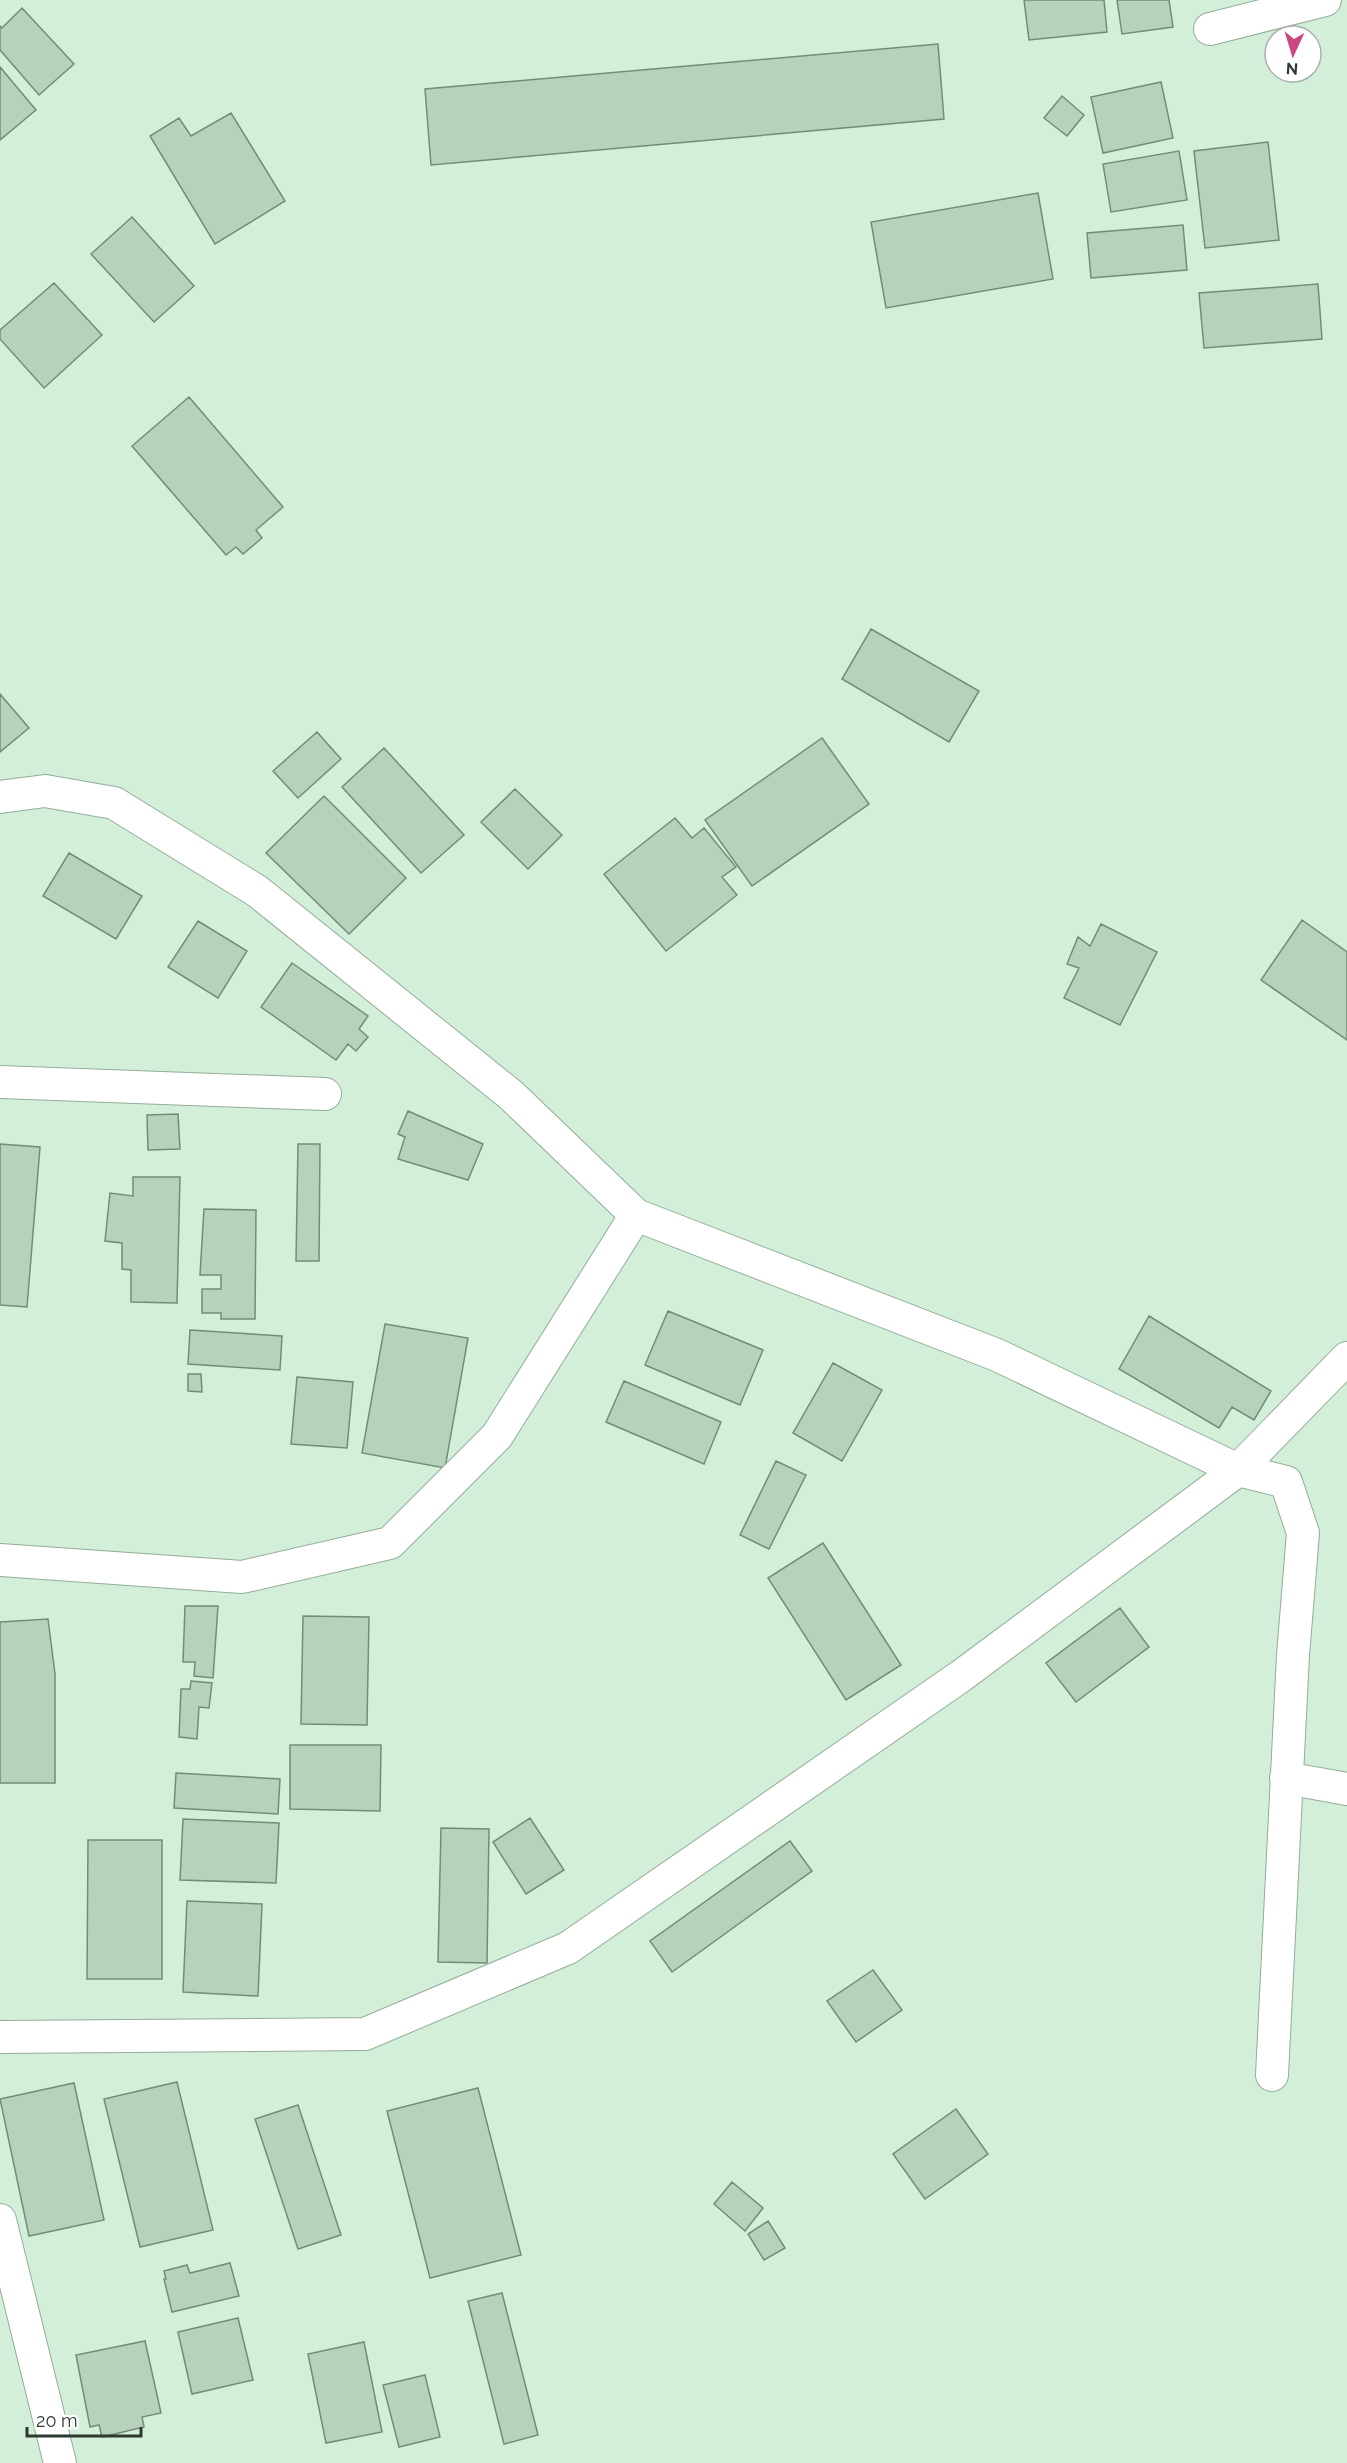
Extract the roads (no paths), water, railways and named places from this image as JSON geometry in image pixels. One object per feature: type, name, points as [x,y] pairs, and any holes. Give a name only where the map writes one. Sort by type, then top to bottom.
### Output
[{"type":"street","points":[[1210,29],[1325,0]]},
{"type":"street","points":[[0,797],[45,791],[114,803],[257,891],[511,1095],[636,1215],[997,1355],[1238,1470],[1287,1482],[1303,1533],[1293,1655],[1272,2075]]},
{"type":"street","points":[[0,1082],[325,1094]]},
{"type":"street","points":[[0,1560],[242,1577],[390,1543],[497,1436],[636,1215]]},
{"type":"street","points":[[0,2037],[366,2034],[568,1948],[961,1676],[1238,1470],[1347,1358]]},
{"type":"street","points":[[1286,1778],[1347,1789]]},
{"type":"street","points":[[0,2220],[60,2463]]}]
